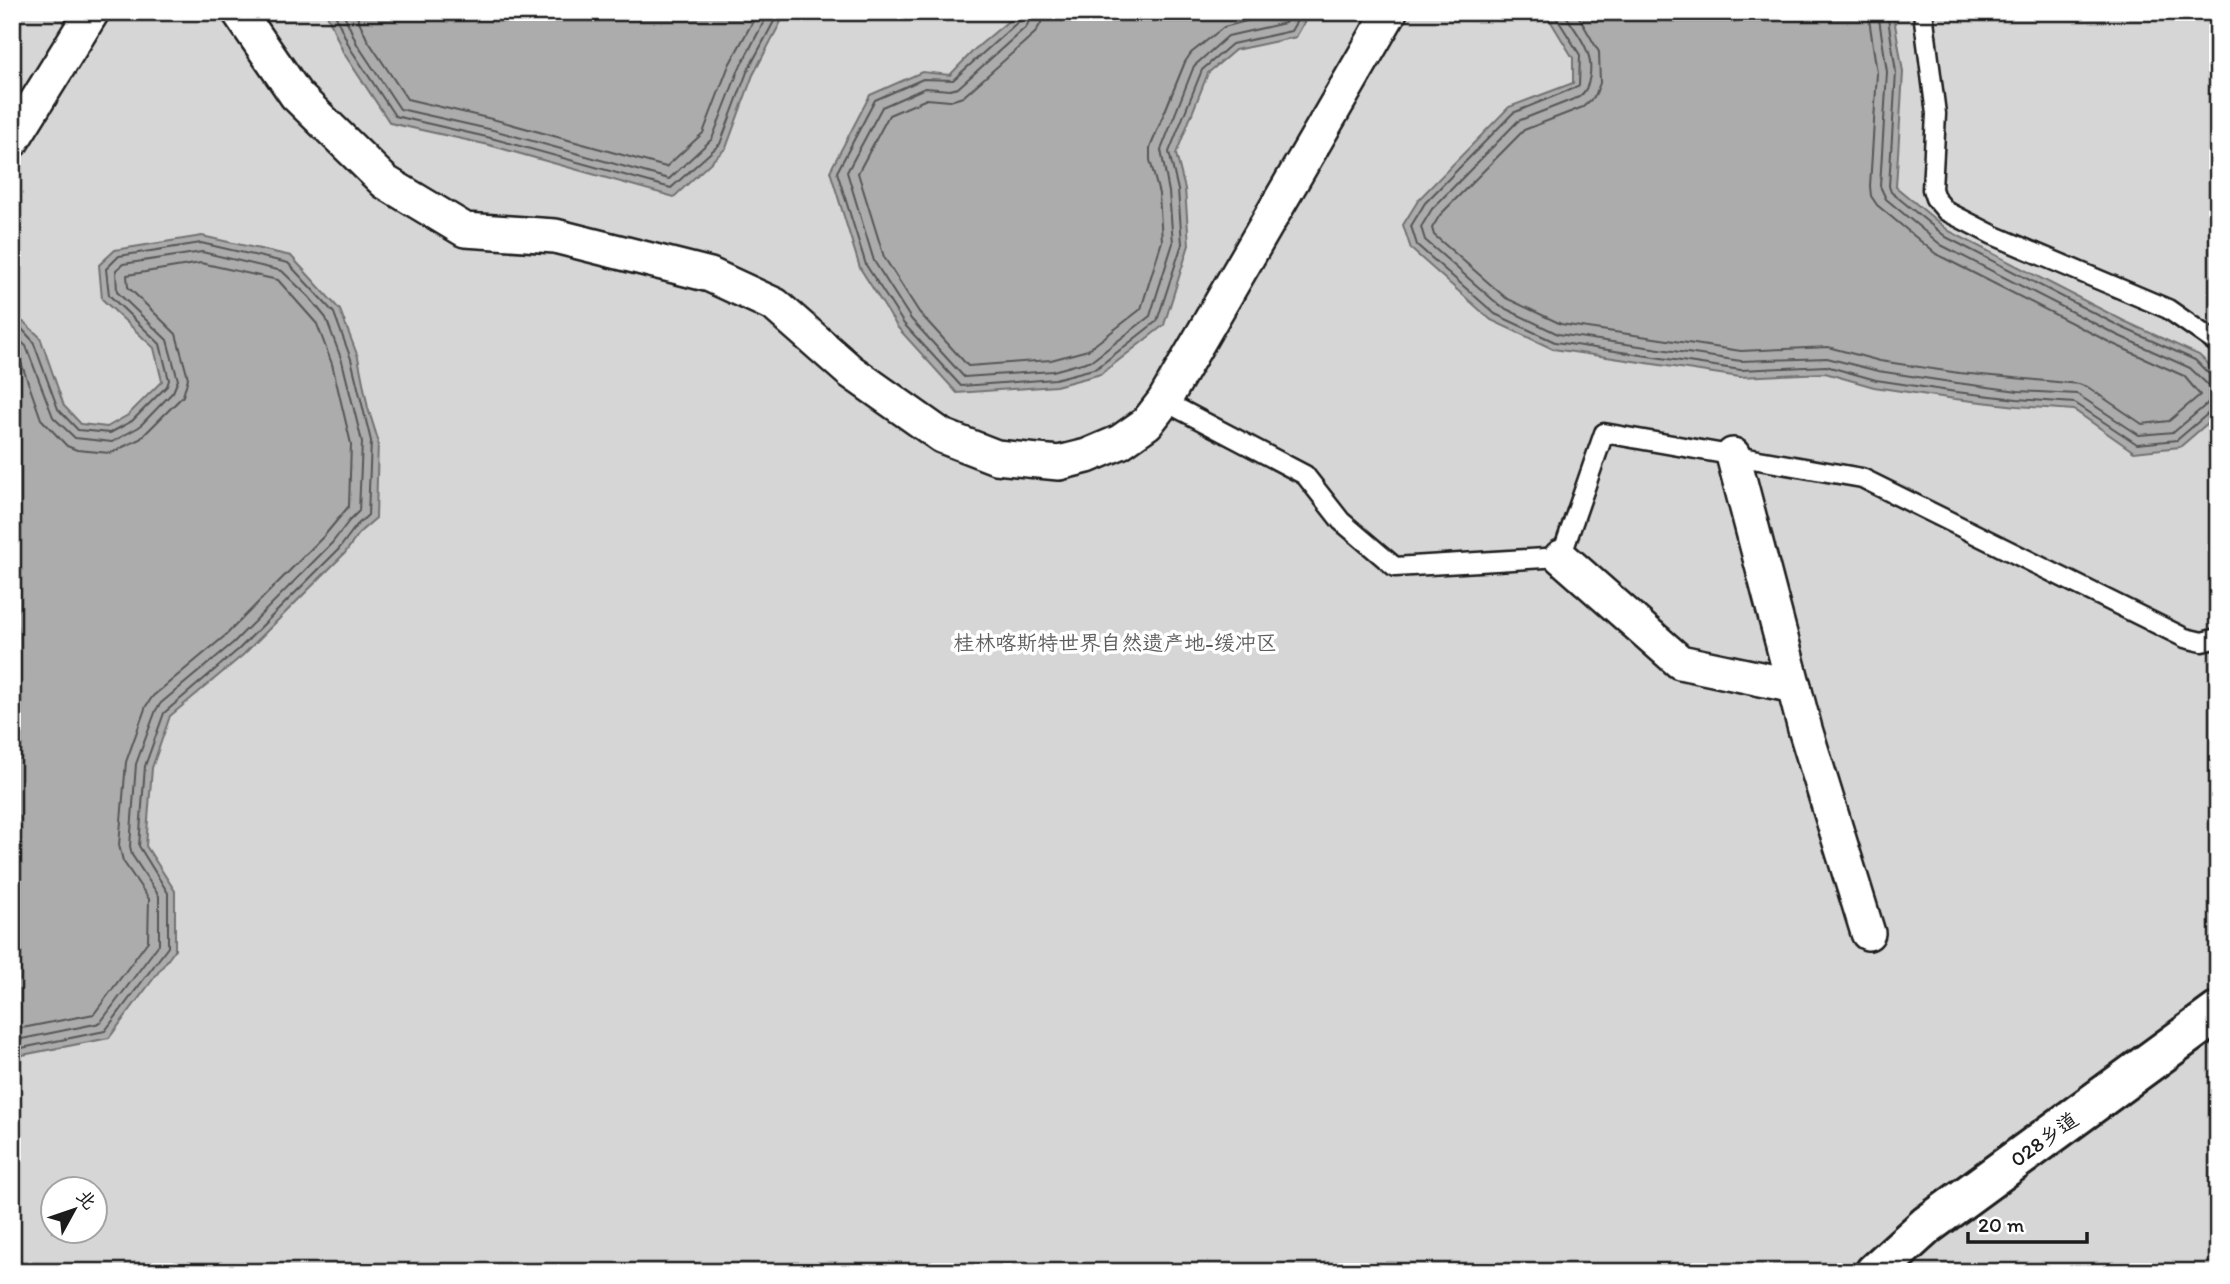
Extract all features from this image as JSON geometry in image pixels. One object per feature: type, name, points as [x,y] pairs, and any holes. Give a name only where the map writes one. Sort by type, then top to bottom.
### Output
[{"type":"street","points":[[12,141],[92,12]]},
{"type":"street","points":[[239,12],[296,95],[385,182],[465,230],[555,236],[710,275],[775,305],[850,371],[942,436],[996,457],[1059,463],[1087,456],[1120,442],[1147,423],[1164,401],[1390,12]]},
{"type":"street","points":[[1733,455],[1794,685],[1868,933]]},
{"type":"street","points":[[1561,557],[1680,662],[1794,685]]},
{"type":"street","name":"028乡道","points":[[1875,1272],[1927,1225],[2218,1012]]},
{"type":"lane","points":[[1923,12],[1936,114],[1932,189],[1935,198],[1946,211],[1993,235],[2168,309],[2218,344]]},
{"type":"lane","points":[[1164,401],[1305,475],[1341,521],[1395,567],[1561,557],[1604,433],[1861,478],[2185,638],[2202,642],[2218,638]]},
{"type":"green space","name":"桂林喀斯特世界自然遗产地-缓冲区","points":[[12,12],[2218,12],[2218,1272],[12,1272]]},
{"type":"water","points":[[326,12],[786,12],[753,75],[726,148],[674,197],[489,145],[390,123],[343,52]]},
{"type":"water","points":[[1019,12],[1310,12],[1296,37],[1235,50],[1208,73],[1176,154],[1185,189],[1189,245],[1164,325],[1101,374],[1056,386],[957,393],[898,328],[860,268],[830,171],[870,95],[922,72],[950,75],[975,49]]},
{"type":"water","points":[[1545,12],[1893,12],[1903,72],[1896,187],[1949,231],[2124,321],[2199,355],[2218,373],[2217,415],[2180,447],[2134,452],[2074,410],[1955,399],[1874,387],[1825,373],[1740,377],[1553,349],[1491,320],[1411,249],[1403,225],[1419,199],[1509,107],[1573,83],[1573,58]]},
{"type":"water","points":[[202,236],[291,256],[340,310],[358,357],[368,408],[378,440],[376,518],[361,531],[345,553],[243,655],[170,716],[152,768],[146,846],[175,891],[175,950],[109,1038],[12,1057],[12,316],[25,323],[40,337],[64,406],[81,424],[107,427],[128,415],[162,381],[154,348],[102,299],[99,265],[115,250]]}]
